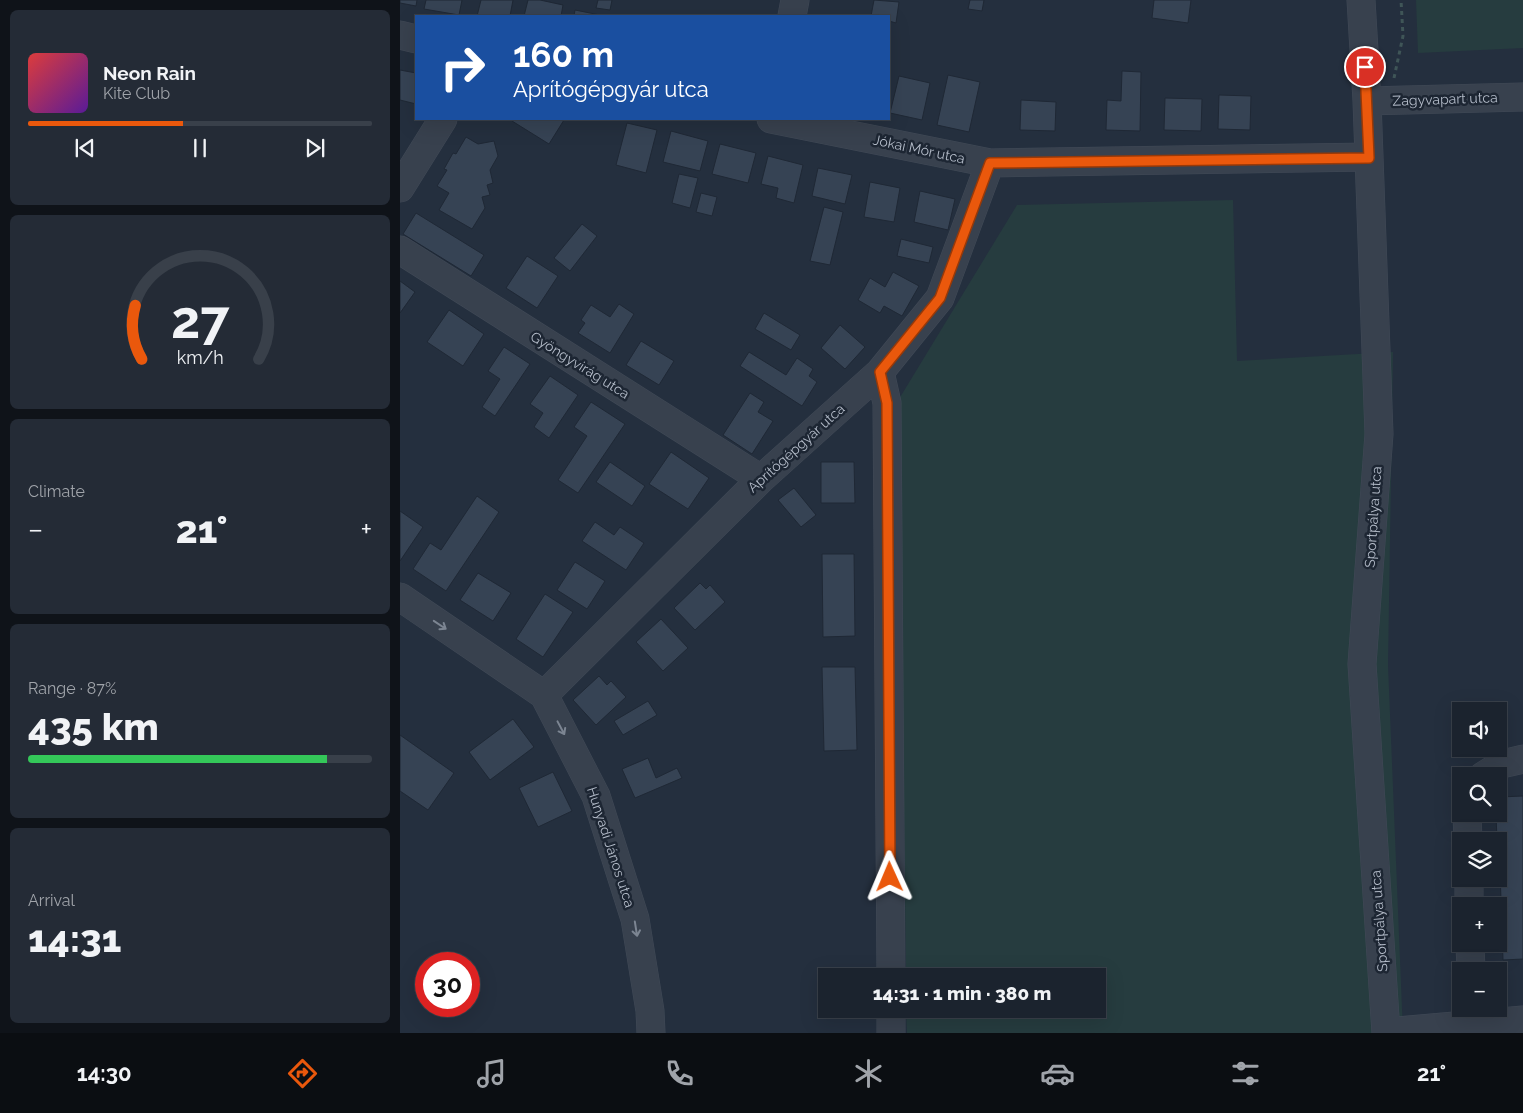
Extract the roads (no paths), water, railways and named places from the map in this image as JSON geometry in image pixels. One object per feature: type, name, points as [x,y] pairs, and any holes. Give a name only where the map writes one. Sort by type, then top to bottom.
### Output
[{"type":"street","points":[[792,15],[795,0]]},
{"type":"street","name":"Sportpálya utca","points":[[1361,0],[1367,101],[1379,434],[1362,664],[1386,1033]]},
{"type":"street","points":[[400,35],[415,39]]},
{"type":"street","name":"Zagyvapart utca","points":[[1367,101],[1523,97]]},
{"type":"street","points":[[400,188],[442,120]]},
{"type":"street","name":"Jókai Mór utca","points":[[776,120],[990,163],[1369,158]]},
{"type":"street","name":"Aprítógépgyár utca","points":[[544,695],[761,479],[880,372],[940,298],[990,163]]},
{"type":"street","name":"Gyöngyvirág utca","points":[[400,250],[761,479]]},
{"type":"street","points":[[880,372],[887,403],[891,968]]},
{"type":"street","name":"Hunyadi János utca","points":[[400,598],[544,695],[596,796],[634,919],[650,1011],[651,1033]]},
{"type":"street","points":[[1498,767],[1502,764],[1523,760]]},
{"type":"street","points":[[1386,1033],[1472,1017],[1523,1020]]},
{"type":"street","points":[[891,1018],[891,1033]]}]
